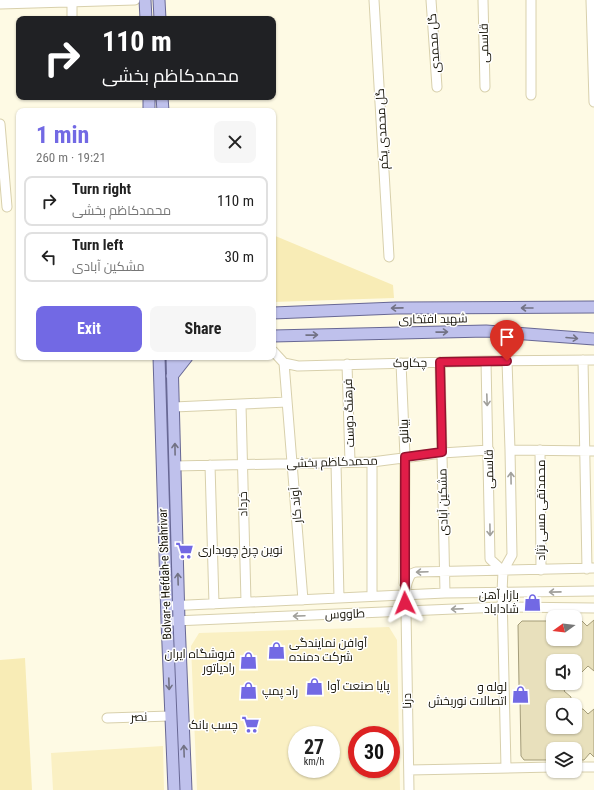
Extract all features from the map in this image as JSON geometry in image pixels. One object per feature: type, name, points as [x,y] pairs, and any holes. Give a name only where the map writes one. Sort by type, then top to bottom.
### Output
[{"type":"main road","points":[[145,0],[146,16]]},
{"type":"main road","points":[[160,0],[160,16]]},
{"type":"main road","name":"شهید افتخاری","points":[[276,313],[396,308],[594,307]]},
{"type":"main road","name":"شهید افتخاری","points":[[276,336],[486,331],[594,340]]},
{"type":"main road","name":"Bolvar-e Hefdah-e Shahrivar","points":[[160,360],[170,716],[174,790]]},
{"type":"main road","name":"Bolvar-e Hefdah-e Shahrivar","points":[[172,360],[179,621],[186,790]]},
{"type":"main road","points":[[172,376],[185,360]]},
{"type":"street","points":[[0,4],[34,1],[135,0]]},
{"type":"street","name":"گل محمدی یکم","points":[[374,0],[389,257]]},
{"type":"street","name":"گل محمدی","points":[[431,0],[437,87]]},
{"type":"street","name":"قاسمی","points":[[483,0],[485,87]]},
{"type":"street","points":[[531,0],[532,95]]},
{"type":"street","points":[[591,0],[594,102]]},
{"type":"street","points":[[73,16],[78,1]]},
{"type":"street","points":[[0,124],[7,207]]},
{"type":"street","points":[[276,354],[284,363]]},
{"type":"street","points":[[404,595],[407,580],[411,574],[416,572],[590,568],[584,450],[583,360]]},
{"type":"street","name":"چکاوک","points":[[284,363],[298,366],[594,360]]},
{"type":"street","name":"قاسمی","points":[[486,361],[490,559],[503,571]]},
{"type":"street","name":"قاسمی","points":[[506,768],[502,592],[503,571],[512,555],[507,361]]},
{"type":"street","name":"مشکین آبادی","points":[[440,362],[445,593]]},
{"type":"street","name":"آوند کار","points":[[284,363],[303,600]]},
{"type":"street","name":"بیانلو","points":[[401,363],[405,457],[404,595],[406,612]]},
{"type":"street","name":"فرهنگ دوست","points":[[347,364],[350,462]]},
{"type":"street","points":[[174,407],[287,402]]},
{"type":"street","name":"خرداد","points":[[241,405],[246,602]]},
{"type":"street","name":"محمدکاظم بخشی","points":[[175,466],[372,462],[442,452],[488,450]]},
{"type":"street","points":[[510,450],[594,451]]},
{"type":"street","name":"محمدتقی مسی نژاد","points":[[540,450],[541,570]]},
{"type":"street","points":[[372,462],[372,596]]},
{"type":"street","points":[[336,463],[339,598]]},
{"type":"street","points":[[210,465],[214,604]]},
{"type":"street","name":"طاووس","points":[[167,606],[445,593],[594,591]]},
{"type":"street","name":"طاووس","points":[[167,621],[502,607],[594,608]]},
{"type":"street","name":"درنا","points":[[406,612],[409,790]]},
{"type":"street","name":"نصر","points":[[107,718],[170,716]]},
{"type":"street","points":[[582,767],[594,767]]},
{"type":"street","points":[[409,770],[546,768]]},
{"type":"shaded area","points":[[276,236],[393,285],[394,298],[276,302]]},
{"type":"shaded area","points":[[389,627],[397,640],[399,726],[348,726],[348,778],[400,778],[400,790],[197,790],[191,646],[199,633]]},
{"type":"shaded area","points":[[25,658],[32,790],[0,790],[0,660]]},
{"type":"shaded area","points":[[163,746],[164,790],[53,790],[51,753]]},
{"type":"building","points":[[594,620],[594,671],[588,666],[582,672],[582,654],[546,654],[546,690],[565,690],[564,691],[571,697],[546,698],[546,734],[582,734],[582,709],[588,714],[594,709],[594,757],[590,753],[584,760],[582,760],[582,742],[546,742],[546,760],[524,760],[521,756],[520,697],[526,692],[519,685],[518,625],[522,621],[546,621],[546,646],[582,646],[582,621],[587,626]]},
{"type":"place","name":"نوین چرخ چوبداری","points":[[185,550]]},
{"type":"place","name":"بازار آهن شاداباد","points":[[532,602]]},
{"type":"place","name":"آوافن نمایندگی شرکت دمنده","points":[[276,650]]},
{"type":"place","name":"فروشگاه ایران رادیاتور","points":[[248,661]]},
{"type":"place","name":"پایا صنعت آوا","points":[[314,686]]},
{"type":"place","name":"راد پمپ","points":[[249,691]]},
{"type":"place","name":"لوله و اتصالات نوربخش","points":[[520,694]]},
{"type":"place","name":"چسب بانک","points":[[251,725]]},
{"type":"route","points":[[405,603],[405,457],[442,452],[440,362],[507,361]]}]
